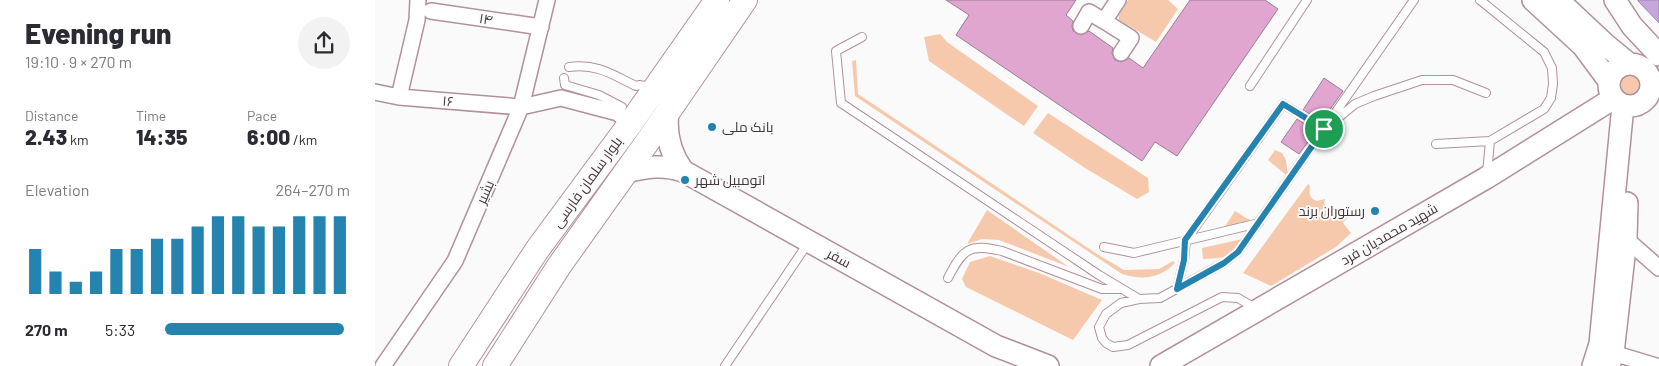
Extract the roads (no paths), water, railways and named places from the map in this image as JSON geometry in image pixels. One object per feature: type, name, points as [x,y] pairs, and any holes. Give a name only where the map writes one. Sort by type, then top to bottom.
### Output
[{"type":"main road","name":"بلوار سلمان فارسی","points":[[495,366],[559,266],[745,0]]},
{"type":"main road","points":[[1533,0],[1636,97]]},
{"type":"main road","points":[[1558,0],[1628,63],[1641,66],[1651,76],[1636,97],[1600,344],[1593,366]]},
{"type":"main road","points":[[1615,0],[1632,26],[1659,55]]},
{"type":"main road","name":"بلوار سلمان فارسی","points":[[461,366],[626,116],[655,88],[712,3]]},
{"type":"main road","name":"شهید محمدیان فرد","points":[[1161,366],[1486,178],[1636,97],[1615,69],[1628,63]]},
{"type":"main road","points":[[1611,359],[1626,239],[1636,97]]},
{"type":"main road","points":[[668,112],[666,123],[670,146],[676,162],[683,171]]},
{"type":"main road","name":"سفر","points":[[626,172],[660,166],[683,171],[996,346],[1049,366]]},
{"type":"main road","name":"سفر","points":[[996,346],[1017,366]]},
{"type":"street","points":[[399,97],[417,20],[418,0]]},
{"type":"street","name":"بشیر","points":[[383,366],[455,261],[521,107],[547,0]]},
{"type":"street","points":[[1104,21],[1118,0]]},
{"type":"street","name":"۱۴","points":[[431,10],[541,27]]},
{"type":"street","points":[[1081,26],[1089,12],[1131,38],[1121,53]]},
{"type":"street","name":"۱۶","points":[[375,92],[399,97],[521,107],[561,98],[626,116]]},
{"type":"street","points":[[1626,239],[1659,268]]},
{"type":"street","points":[[1611,359],[1656,366]]},
{"type":"lane","points":[[1250,86],[1307,0]]},
{"type":"lane","points":[[1258,310],[1238,298],[1222,297],[1129,345],[1113,346],[1106,343],[1102,338],[1099,328],[1106,314],[1121,303],[1139,299],[1160,298],[1224,263],[1238,252],[1414,0]]},
{"type":"lane","points":[[1436,144],[1490,141],[1544,109],[1551,98],[1553,84],[1552,68],[1544,52],[1480,0]]},
{"type":"lane","points":[[861,37],[836,51],[841,103],[1121,289],[1139,299]]},
{"type":"lane","points":[[569,66],[584,65],[608,72],[636,86],[655,88]]},
{"type":"lane","points":[[564,78],[565,85],[599,95],[626,116]]},
{"type":"lane","points":[[1324,129],[1355,104],[1421,80],[1453,80],[1487,93]]},
{"type":"lane","points":[[1177,289],[1184,260],[1185,240],[1283,104],[1324,129]]},
{"type":"lane","points":[[1486,178],[1490,141]]},
{"type":"lane","points":[[1104,247],[1134,252],[1259,223]]},
{"type":"lane","points":[[725,366],[809,241]]},
{"type":"lane","points":[[948,278],[960,256],[969,249],[985,247],[1001,251],[1102,290],[1121,289]]},
{"type":"place","name":"بانک ملی","points":[[712,127]]},
{"type":"place","name":"اتومبیل شهر","points":[[685,180]]},
{"type":"place","name":"رستوران برند","points":[[1375,211]]}]
